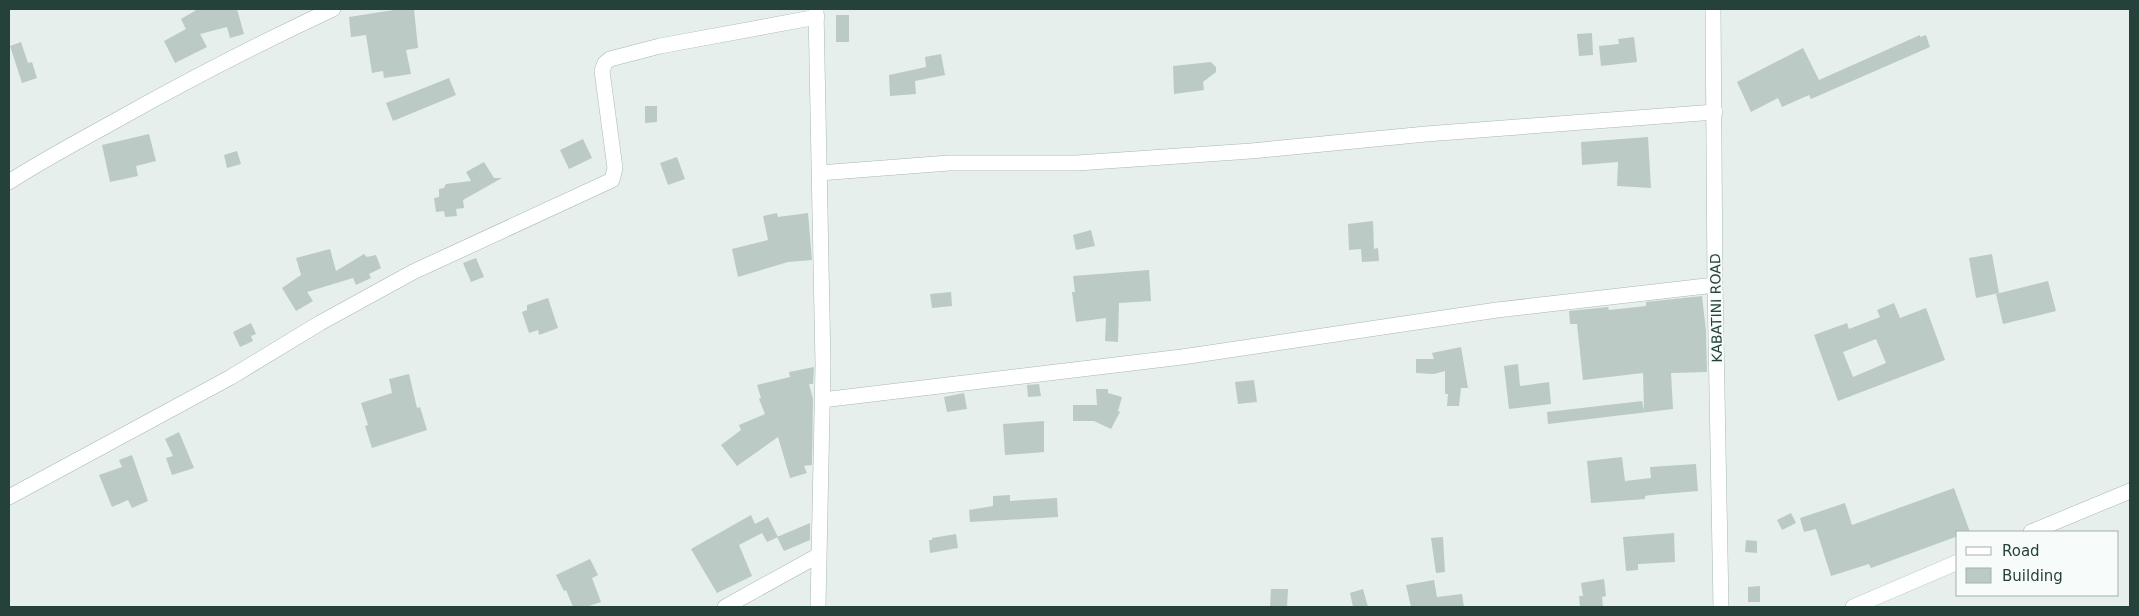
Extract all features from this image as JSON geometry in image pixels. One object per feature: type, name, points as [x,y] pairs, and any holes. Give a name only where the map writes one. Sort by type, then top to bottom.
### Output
[{"type":"street","points":[[9,182],[36,165],[165,94],[283,32],[333,9]]},
{"type":"street","name":"KABATINI ROAD","points":[[1714,9],[1715,285],[1721,607]]},
{"type":"street","points":[[9,497],[231,377],[320,322],[413,272],[612,180],[615,168],[602,71],[605,63],[610,59],[660,46],[816,13],[822,400],[818,607]]},
{"type":"street","points":[[819,173],[949,163],[1077,163],[1251,151],[1426,134],[1715,112]]},
{"type":"street","points":[[822,400],[1182,357],[1497,310],[1715,285]]},
{"type":"street","points":[[2033,531],[2130,491]]},
{"type":"street","points":[[725,607],[819,555]]},
{"type":"street","points":[[1853,607],[1956,563]]},
{"type":"building","points":[[198,9],[237,9],[244,34],[230,38],[227,27],[200,34],[207,47],[175,63],[164,41],[186,29],[181,19]]},
{"type":"building","points":[[400,9],[414,9],[418,48],[406,50],[411,74],[384,78],[383,71],[372,73],[366,35],[351,37],[349,17]]},
{"type":"building","points":[[836,15],[849,15],[849,42],[836,42]]},
{"type":"building","points":[[1592,33],[1593,55],[1579,56],[1577,34]]},
{"type":"building","points":[[1920,35],[1920,37],[1926,35],[1930,47],[1811,99],[1809,95],[1782,107],[1778,98],[1751,112],[1737,82],[1803,48],[1819,80]]},
{"type":"building","points":[[1634,37],[1637,62],[1601,66],[1599,46],[1619,44],[1618,39]]},
{"type":"building","points":[[21,42],[28,63],[32,62],[37,78],[22,83],[10,46]]},
{"type":"building","points":[[941,54],[945,75],[915,81],[916,94],[890,96],[889,75],[926,67],[925,57]]},
{"type":"building","points":[[1211,62],[1216,67],[1216,72],[1203,82],[1204,90],[1174,94],[1173,66]]},
{"type":"building","points":[[449,78],[456,95],[393,121],[386,103]]},
{"type":"building","points":[[645,106],[657,106],[657,122],[645,123]]},
{"type":"building","points":[[149,134],[156,161],[136,166],[138,176],[110,182],[102,145]]},
{"type":"building","points":[[1648,137],[1651,188],[1617,186],[1618,162],[1582,165],[1581,142]]},
{"type":"building","points":[[583,139],[592,158],[569,169],[560,150]]},
{"type":"building","points":[[237,151],[241,164],[227,168],[224,155]]},
{"type":"building","points":[[677,157],[685,179],[668,185],[660,163]]},
{"type":"building","points":[[484,162],[494,178],[502,178],[463,200],[464,208],[456,209],[457,216],[445,217],[444,211],[436,212],[434,198],[439,197],[439,189],[444,188],[446,184],[471,181],[466,172]]},
{"type":"building","points":[[777,213],[778,217],[808,213],[812,260],[788,262],[738,277],[732,249],[768,240],[763,216]]},
{"type":"building","points":[[1373,221],[1374,249],[1378,248],[1379,261],[1362,262],[1361,249],[1349,250],[1348,224]]},
{"type":"building","points":[[1091,230],[1095,246],[1076,250],[1073,235]]},
{"type":"building","points":[[330,249],[336,271],[364,254],[367,257],[376,255],[381,268],[369,274],[371,278],[356,285],[353,278],[307,292],[313,301],[296,311],[282,288],[301,275],[296,258]]},
{"type":"building","points":[[1992,254],[1999,293],[1976,298],[1969,258]]},
{"type":"building","points":[[476,258],[484,277],[471,282],[463,263]]},
{"type":"building","points":[[1149,270],[1151,301],[1119,303],[1118,342],[1105,341],[1106,318],[1076,322],[1072,292],[1075,292],[1073,276]]},
{"type":"building","points":[[2048,281],[2056,311],[2003,324],[1996,294]]},
{"type":"building","points":[[951,292],[952,306],[932,308],[930,294]]},
{"type":"building","points":[[1702,296],[1706,331],[1707,372],[1671,373],[1673,409],[1548,424],[1547,412],[1642,401],[1644,410],[1643,373],[1583,380],[1577,324],[1570,324],[1569,311],[1608,307],[1609,310],[1646,306],[1646,302]]},
{"type":"building","points":[[548,298],[558,328],[539,335],[538,330],[529,333],[522,312],[527,310],[527,305]]},
{"type":"building","points":[[1894,303],[1900,318],[1926,308],[1945,360],[1838,401],[1814,335],[1847,323],[1849,329],[1880,317],[1877,310]],"holes":[[[1876,339],[1886,363],[1853,377],[1843,352]]]},
{"type":"building","points":[[251,323],[256,334],[251,336],[253,341],[240,347],[233,332]]},
{"type":"building","points":[[1461,347],[1468,388],[1461,388],[1459,406],[1447,406],[1448,394],[1445,394],[1445,371],[1434,374],[1416,373],[1416,359],[1434,359],[1432,353]]},
{"type":"building","points":[[1518,364],[1520,386],[1549,382],[1551,404],[1509,409],[1504,366]]},
{"type":"building","points":[[814,367],[813,384],[809,384],[813,399],[812,465],[804,466],[807,473],[790,478],[778,437],[737,466],[721,445],[741,430],[739,425],[765,414],[759,399],[761,398],[757,385],[790,377],[789,372]]},
{"type":"building","points":[[409,374],[417,408],[420,407],[427,430],[372,448],[365,426],[368,425],[361,403],[392,393],[389,379]]},
{"type":"building","points":[[1254,380],[1257,402],[1238,404],[1235,382]]},
{"type":"building","points":[[1039,384],[1041,396],[1028,397],[1027,385]]},
{"type":"building","points":[[1096,389],[1108,389],[1108,393],[1122,397],[1118,411],[1120,412],[1111,429],[1094,421],[1073,421],[1073,405],[1097,405]]},
{"type":"building","points":[[964,393],[967,409],[947,412],[944,397]]},
{"type":"building","points":[[1044,421],[1044,452],[1005,455],[1003,424]]},
{"type":"building","points":[[179,432],[194,468],[172,475],[166,458],[173,456],[165,439]]},
{"type":"building","points":[[132,455],[148,501],[132,508],[128,500],[112,507],[99,475],[122,467],[119,460]]},
{"type":"building","points":[[1622,457],[1625,481],[1651,478],[1650,467],[1696,464],[1698,491],[1651,495],[1645,496],[1645,499],[1591,503],[1587,461]]},
{"type":"building","points":[[1954,488],[1970,531],[1956,531],[1956,537],[1871,568],[1869,564],[1831,576],[1816,529],[1804,532],[1800,518],[1845,503],[1852,525]]},
{"type":"building","points":[[1010,495],[1010,501],[1057,498],[1058,517],[970,522],[969,510],[993,506],[993,496]]},
{"type":"building","points":[[1791,513],[1796,523],[1782,530],[1777,520]]},
{"type":"building","points":[[751,515],[755,524],[768,517],[778,537],[767,542],[762,533],[739,545],[752,576],[717,593],[691,549]]},
{"type":"building","points":[[810,523],[810,540],[784,551],[777,537]]},
{"type":"building","points":[[1674,533],[1675,562],[1638,564],[1638,570],[1626,571],[1623,537]]},
{"type":"building","points":[[956,534],[958,548],[930,553],[929,540]]},
{"type":"building","points":[[1443,537],[1445,572],[1436,573],[1431,538]]},
{"type":"building","points":[[1746,540],[1757,541],[1757,553],[1745,552]]},
{"type":"building","points":[[590,559],[598,575],[592,578],[601,602],[586,607],[573,607],[566,590],[564,591],[556,575]]},
{"type":"building","points":[[1604,579],[1606,596],[1602,597],[1603,607],[1580,607],[1579,596],[1583,596],[1581,583]]},
{"type":"building","points":[[1434,580],[1437,597],[1462,594],[1464,607],[1411,607],[1406,585]]},
{"type":"building","points":[[1760,586],[1760,602],[1748,602],[1748,587]]},
{"type":"building","points":[[1271,589],[1288,589],[1287,607],[1270,607]]},
{"type":"building","points":[[1363,589],[1368,607],[1353,607],[1350,593]]}]
